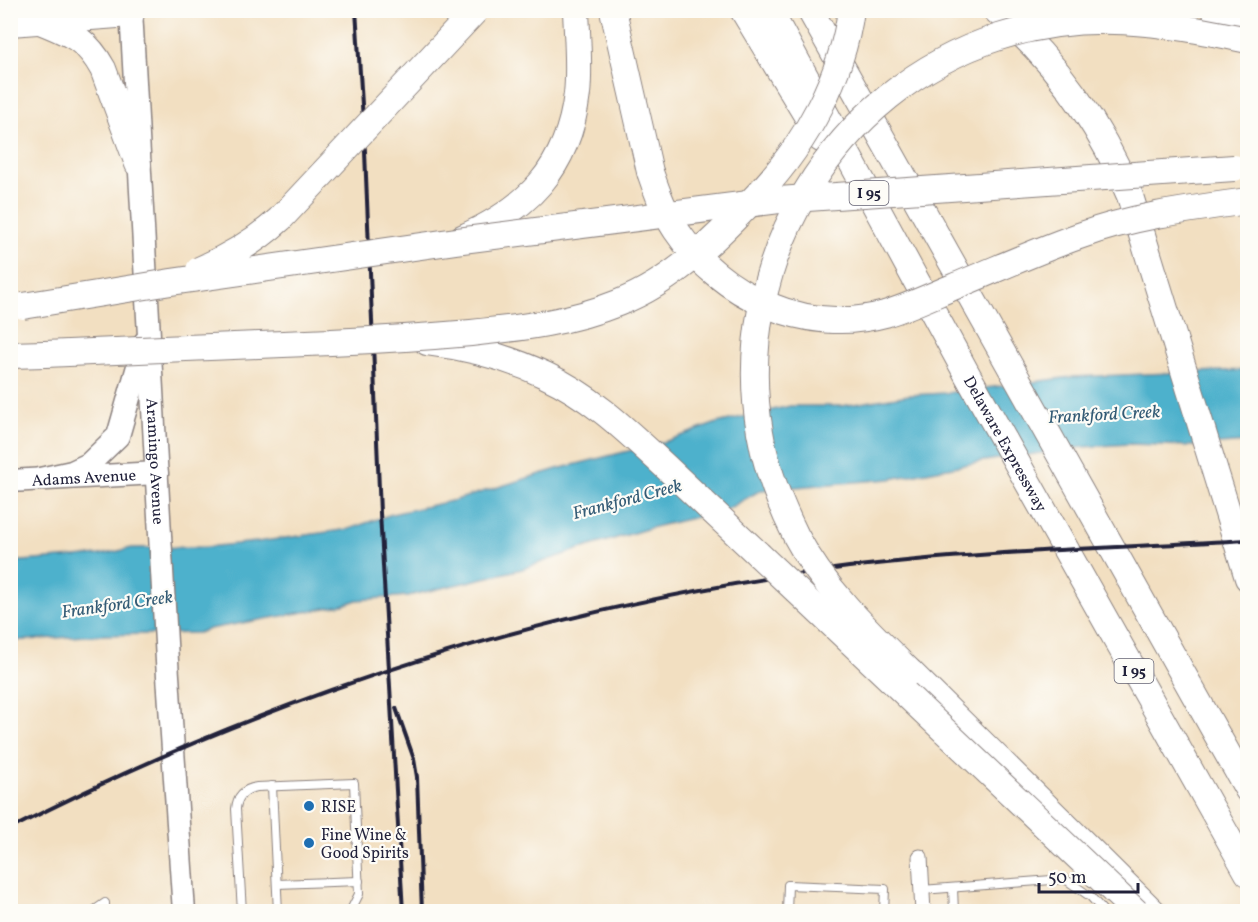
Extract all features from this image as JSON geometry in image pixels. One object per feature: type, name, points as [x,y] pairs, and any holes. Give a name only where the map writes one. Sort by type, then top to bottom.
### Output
[{"type":"highway","points":[[171,282],[240,250],[261,237],[476,10]]},
{"type":"highway","points":[[456,241],[491,225],[525,200],[550,171],[561,151],[569,132],[577,92],[576,10]]},
{"type":"highway","points":[[613,10],[650,172],[666,213],[687,245],[709,268],[733,288],[773,308],[816,318],[839,320],[862,319],[885,314],[1046,248],[1111,225],[1178,210],[1248,201]]},
{"type":"highway","points":[[742,10],[968,376]]},
{"type":"highway","name":"Delaware Expressway","points":[[769,10],[968,376],[1248,873]]},
{"type":"highway","name":"I 95","points":[[810,10],[1248,790]]},
{"type":"highway","points":[[10,356],[406,339],[518,328],[586,314],[620,303],[682,265],[744,210],[771,179],[813,120],[828,89],[841,55],[851,10]]},
{"type":"highway","points":[[996,10],[1027,38],[1069,87],[1097,128],[1117,166],[1130,196],[1248,578]]},
{"type":"highway","points":[[1215,10],[1248,20]]},
{"type":"highway","points":[[10,23],[131,12]]},
{"type":"highway","points":[[1153,912],[869,631],[811,562],[784,509],[761,441],[754,376],[758,323],[771,269],[781,241],[797,207],[821,168],[857,125],[926,70],[1001,36],[1087,20],[1148,22],[1248,40]]},
{"type":"highway","points":[[40,21],[78,38],[95,55],[103,69],[138,164]]},
{"type":"highway","points":[[17,307],[171,282],[456,241],[779,200],[1241,168]]},
{"type":"highway","points":[[406,339],[460,346],[519,363],[546,375],[600,408],[656,458],[1136,912]]},
{"type":"main road","name":"Aramingo Avenue","points":[[131,12],[158,517],[184,912]]},
{"type":"main road","points":[[40,479],[72,472],[89,465],[118,436],[149,326]]},
{"type":"main road","name":"Adams Avenue","points":[[10,481],[157,473]]},
{"type":"street","points":[[920,857],[923,912]]},
{"type":"lane","points":[[242,912],[237,802],[239,796],[250,788],[354,783],[359,894],[350,912]]},
{"type":"lane","points":[[272,786],[278,912]]},
{"type":"lane","points":[[922,890],[1065,879],[1091,897],[1104,912]]},
{"type":"lane","points":[[277,884],[359,881]]},
{"type":"lane","points":[[787,912],[788,885],[885,889],[884,912]]},
{"type":"lane","points":[[953,888],[954,912]]},
{"type":"lane","points":[[92,912],[105,903],[105,912]]},
{"type":"water","name":"Frankford Creek","points":[[1247,370],[1247,442],[1192,446],[1129,444],[1084,447],[984,461],[890,479],[761,490],[726,510],[650,528],[522,569],[408,596],[357,600],[343,605],[209,629],[198,633],[101,635],[11,641],[10,562],[100,555],[132,548],[206,547],[349,529],[392,514],[456,500],[557,469],[664,442],[717,423],[790,406],[842,406],[909,395],[946,393],[1072,377]]},
{"type":"railway","points":[[356,10],[365,152],[380,513],[403,912]]},
{"type":"railway","points":[[10,829],[109,780],[210,736],[313,696],[418,661],[524,630],[631,604],[740,583],[849,567],[998,554],[1248,540]]},
{"type":"railway","points":[[396,708],[414,759],[417,777],[422,912]]},
{"type":"place","name":"RISE","points":[[309,806]]},
{"type":"place","name":"Fine Wine & Good Spirits","points":[[309,843]]}]
